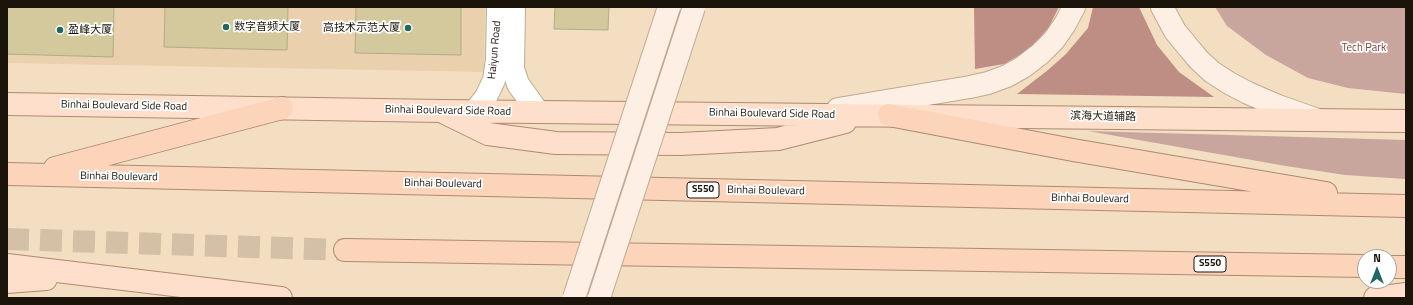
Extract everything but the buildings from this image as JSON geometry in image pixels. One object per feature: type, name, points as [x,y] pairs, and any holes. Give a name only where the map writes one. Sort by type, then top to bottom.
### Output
[{"type":"highway","points":[[30,175],[282,108]]},
{"type":"highway","points":[[881,115],[1072,150],[1403,206]]},
{"type":"highway","name":"Binhai Boulevard","points":[[7,174],[1403,206]]},
{"type":"highway","name":"S550","points":[[344,250],[1357,266]]},
{"type":"main road","points":[[574,298],[668,7]]},
{"type":"main road","points":[[599,298],[694,7]]},
{"type":"main road","points":[[811,114],[970,87],[988,83],[1007,76],[1023,67],[1040,54],[1054,40],[1074,7]]},
{"type":"main road","points":[[1162,7],[1175,30],[1199,60],[1212,72],[1248,93],[1278,106],[1316,119],[1406,121]]},
{"type":"main road","name":"Binhai Boulevard Side Road","points":[[7,104],[441,111],[881,115]]},
{"type":"main road","points":[[441,111],[488,134],[564,143],[681,144],[778,139],[881,115]]},
{"type":"main road","name":"滨海大道辅路","points":[[881,115],[1316,119]]},
{"type":"main road","points":[[7,265],[281,298]]},
{"type":"main road","points":[[7,282],[91,276]]},
{"type":"main road","points":[[1375,298],[1406,294]]},
{"type":"street","name":"Haiyun Road","points":[[475,111],[486,97],[494,80],[497,60],[498,7]]},
{"type":"street","name":"Haiyun Road","points":[[514,7],[513,69],[518,84],[538,112]]},
{"type":"shaded area","points":[[7,7],[485,7],[484,72],[7,63]]},
{"type":"shaded area","points":[[974,7],[1059,7],[1049,27],[1030,49],[1004,64],[975,69]]},
{"type":"shaded area","points":[[1093,7],[1139,7],[1157,45],[1179,72],[1214,97],[1017,94],[1066,54],[1088,28]]},
{"type":"green space","name":"Tech Park","points":[[1215,7],[1406,7],[1406,94],[1348,88],[1308,78],[1266,55],[1227,26]]},
{"type":"green space","points":[[1088,131],[1406,140],[1406,179],[1345,175]]},
{"type":"tunnel","points":[[7,239],[345,250]]},
{"type":"place","name":"数字音频大厦","points":[[226,27]]},
{"type":"place","name":"高技术示范大厦","points":[[408,28]]},
{"type":"place","name":"盈峰大厦","points":[[60,30]]}]
